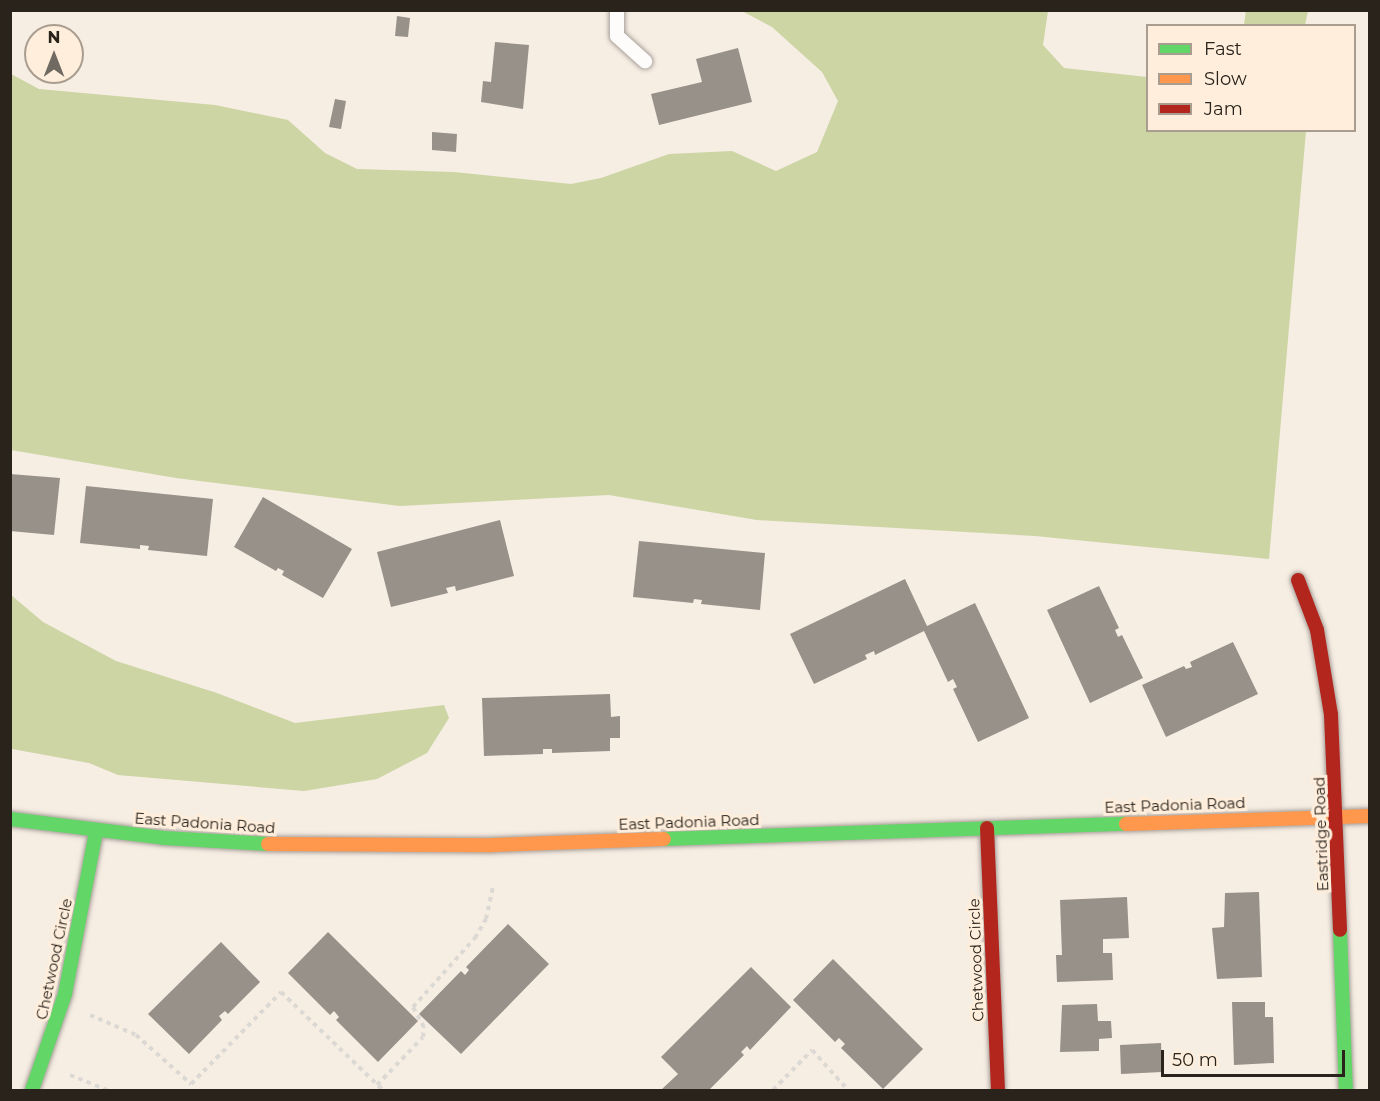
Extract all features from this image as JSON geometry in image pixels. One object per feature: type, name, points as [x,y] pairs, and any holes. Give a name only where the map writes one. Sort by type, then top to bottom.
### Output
[{"type":"street","name":"Eastridge Road","points":[[1298,580],[1326,667],[1338,817],[1346,1090]]},
{"type":"street","name":"East Padonia Road","points":[[10,819],[96,831],[241,844],[326,847],[1370,816]]},
{"type":"street","name":"Chetwood Circle","points":[[987,828],[998,1090]]},
{"type":"street","name":"Chetwood Circle","points":[[32,1090],[65,994],[96,831]]},
{"type":"lane","points":[[617,10],[617,36],[645,61]]},
{"type":"path","points":[[377,1084],[423,1037],[424,1027],[413,1007],[475,939],[486,919],[493,886]]},
{"type":"path","points":[[90,1015],[136,1035],[191,1084],[281,992],[383,1090]]},
{"type":"path","points":[[773,1090],[813,1050],[848,1090]]},
{"type":"path","points":[[70,1075],[107,1090]]},
{"type":"green space","points":[[1246,10],[1308,10],[1305,24],[1244,24]]},
{"type":"green space","points":[[742,11],[1048,11],[1043,45],[1064,68],[1146,77],[1146,132],[1306,132],[1269,559],[1035,536],[757,520],[609,495],[400,506],[176,478],[11,450],[11,74],[24,81],[24,84],[39,89],[215,105],[288,120],[325,153],[357,169],[454,172],[571,184],[601,178],[669,154],[732,151],[776,171],[817,152],[838,101],[822,72],[772,27]]},
{"type":"green space","points":[[11,595],[43,622],[116,661],[217,693],[295,723],[444,705],[449,718],[427,753],[377,779],[304,791],[118,775],[89,763],[12,749]]},
{"type":"building","points":[[397,16],[410,18],[408,37],[395,36]]},
{"type":"building","points":[[495,42],[529,45],[523,109],[481,102],[483,81],[491,82]]},
{"type":"building","points":[[738,48],[752,102],[659,125],[651,94],[702,82],[696,59]]},
{"type":"building","points":[[335,99],[346,101],[341,129],[329,127]]},
{"type":"building","points":[[432,132],[457,134],[456,152],[432,150]]},
{"type":"building","points":[[10,474],[60,478],[54,535],[10,531]]},
{"type":"building","points":[[86,486],[213,499],[207,556],[148,550],[149,546],[140,545],[140,549],[80,543]]},
{"type":"building","points":[[263,497],[352,549],[323,598],[282,575],[284,571],[278,568],[276,571],[234,547]]},
{"type":"building","points":[[500,520],[514,576],[456,591],[455,586],[446,588],[448,593],[391,607],[377,552]]},
{"type":"building","points":[[639,541],[765,553],[760,610],[701,604],[702,600],[694,599],[693,603],[633,597]]},
{"type":"building","points":[[905,579],[927,626],[975,603],[1029,718],[978,742],[953,689],[957,687],[953,679],[948,682],[924,631],[875,655],[874,651],[865,655],[867,659],[814,684],[790,634]]},
{"type":"building","points":[[1099,586],[1119,628],[1115,630],[1118,637],[1122,635],[1143,678],[1090,703],[1047,610]]},
{"type":"building","points":[[1233,642],[1258,694],[1166,737],[1142,685],[1184,666],[1186,669],[1192,667],[1190,662]]},
{"type":"building","points":[[610,694],[611,717],[620,716],[620,738],[610,738],[610,751],[552,753],[552,749],[543,749],[543,754],[484,756],[482,698]]},
{"type":"building","points":[[1259,892],[1262,977],[1217,979],[1212,928],[1224,927],[1225,893]]},
{"type":"building","points":[[1127,897],[1129,938],[1103,939],[1103,953],[1112,953],[1113,980],[1057,982],[1056,955],[1062,955],[1060,900]]},
{"type":"building","points":[[508,924],[549,964],[461,1054],[419,1014],[461,971],[465,975],[469,970],[466,967]]},
{"type":"building","points":[[328,932],[418,1021],[378,1062],[336,1020],[339,1017],[334,1011],[330,1015],[288,973]]},
{"type":"building","points":[[221,942],[260,982],[228,1014],[225,1011],[219,1016],[222,1020],[189,1054],[148,1014]]},
{"type":"building","points":[[833,959],[923,1049],[883,1089],[841,1048],[845,1044],[839,1038],[835,1042],[793,1000]]},
{"type":"building","points":[[751,967],[791,1007],[750,1050],[747,1046],[741,1052],[744,1055],[709,1090],[661,1090],[678,1074],[661,1057]]},
{"type":"building","points":[[1232,1002],[1265,1002],[1265,1017],[1273,1017],[1274,1063],[1234,1065]]},
{"type":"building","points":[[1097,1004],[1098,1021],[1111,1021],[1112,1038],[1099,1039],[1099,1051],[1060,1052],[1062,1005]]},
{"type":"building","points":[[1161,1043],[1162,1072],[1121,1074],[1120,1045]]},
{"type":"traffic: fast","points":[[10,819],[164,838],[268,844]]},
{"type":"traffic: fast","points":[[664,839],[1126,824]]},
{"type":"traffic: fast","points":[[32,1090],[65,994],[96,831]]},
{"type":"traffic: fast","points":[[1340,930],[1346,1090]]},
{"type":"traffic: slow","points":[[1126,824],[1370,816]]},
{"type":"traffic: slow","points":[[268,844],[493,845],[664,839]]},
{"type":"traffic: jam","points":[[1298,580],[1317,630],[1331,715],[1340,930]]},
{"type":"traffic: jam","points":[[987,828],[998,1090]]}]
